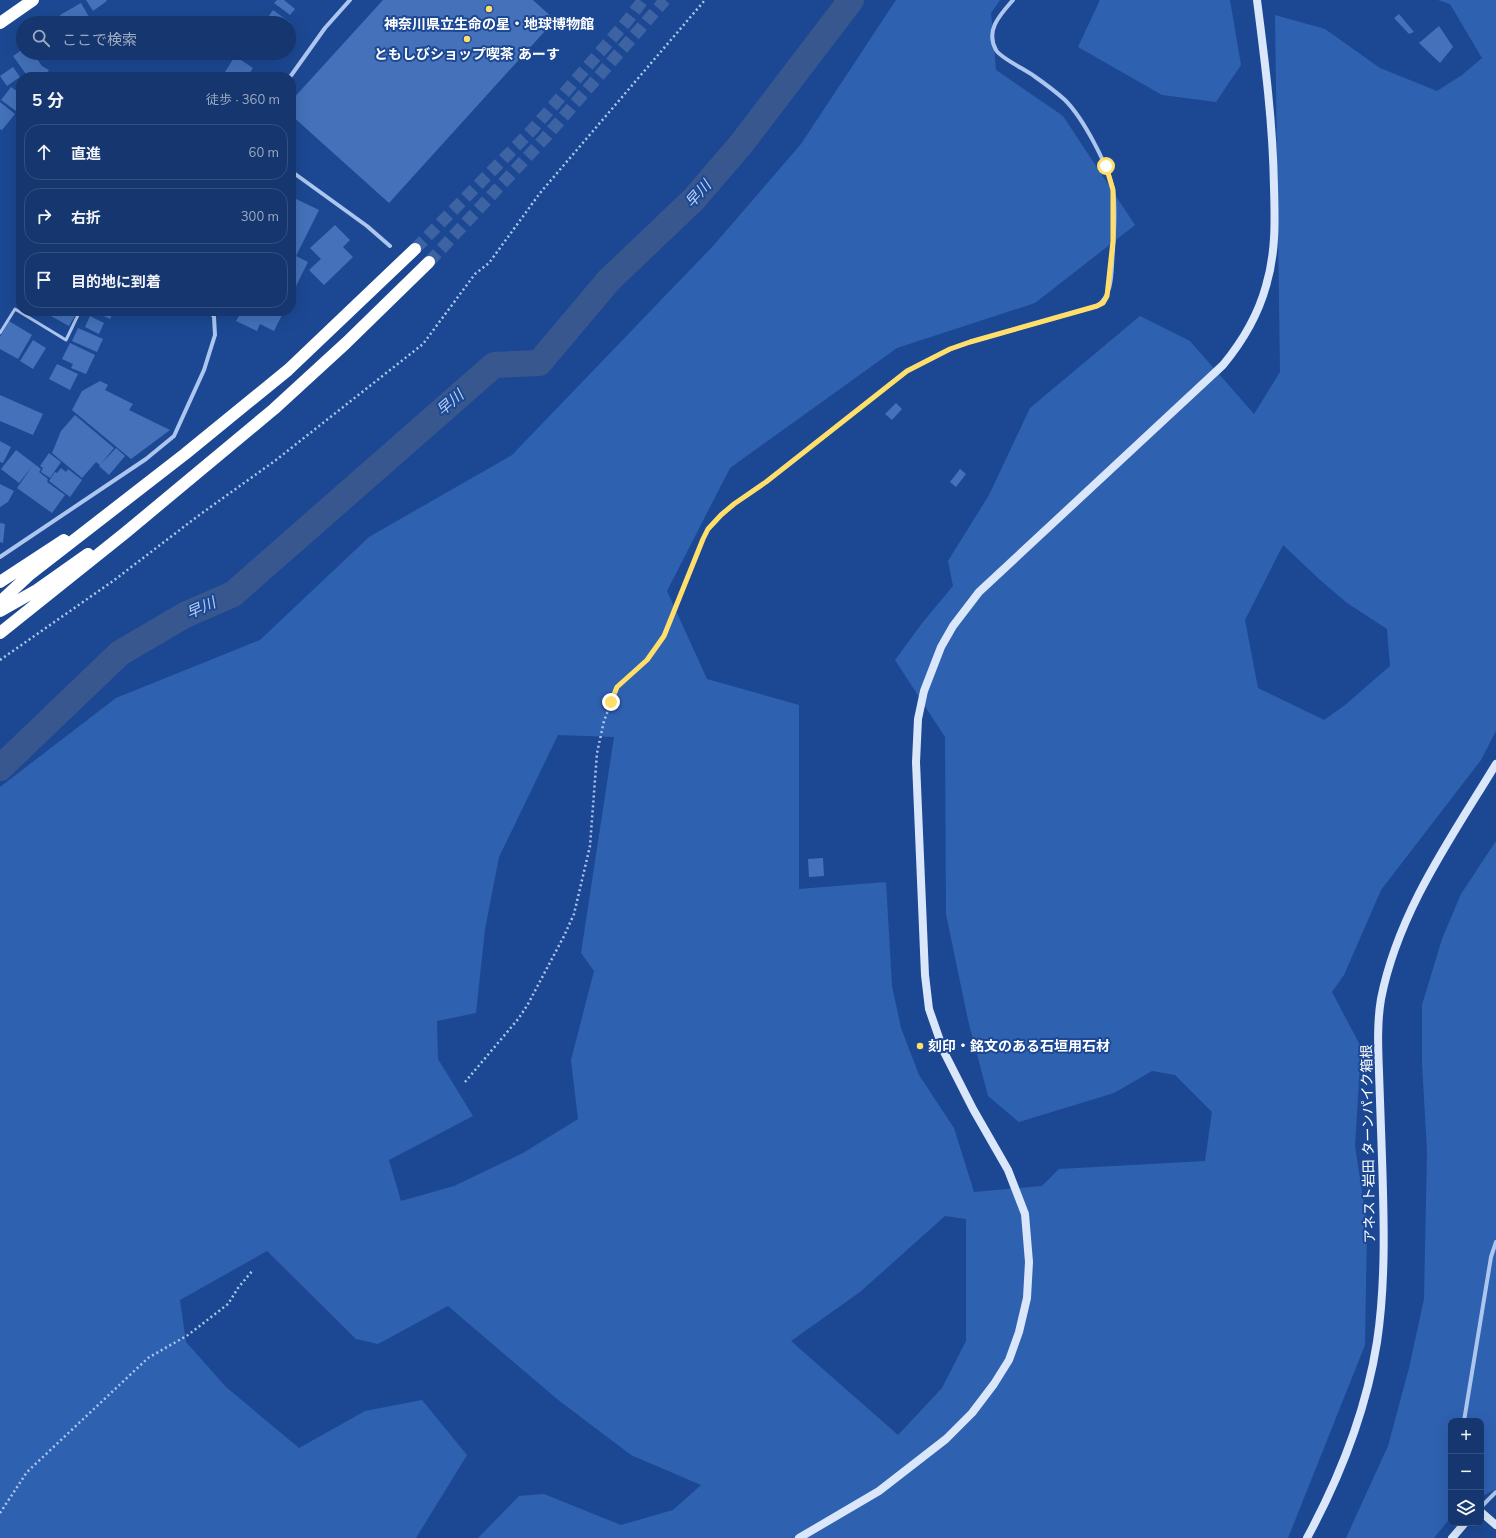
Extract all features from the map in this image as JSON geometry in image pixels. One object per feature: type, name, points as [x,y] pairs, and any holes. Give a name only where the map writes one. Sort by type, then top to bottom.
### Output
[{"type":"highway","points":[[0,23],[33,0]]},
{"type":"highway","points":[[0,602],[29,575],[185,454],[288,370],[415,249]]},
{"type":"highway","points":[[0,633],[34,607],[274,410],[346,343],[429,262]]},
{"type":"highway","points":[[0,611],[37,590],[181,486]]},
{"type":"highway","points":[[0,582],[47,550],[116,507]]},
{"type":"street","points":[[294,72],[325,28],[350,0]]},
{"type":"street","points":[[766,482],[876,394],[917,365],[950,349],[970,342],[1097,306],[1103,303],[1107,296],[1111,267],[1114,216],[1113,190],[1106,166],[1078,116],[1065,100],[1033,75],[997,52],[992,41],[992,32],[995,23],[1012,0]]},
{"type":"street","points":[[799,1538],[879,1491],[946,1439],[972,1413],[994,1384],[1008,1360],[1020,1332],[1027,1298],[1029,1262],[1025,1214],[1008,1170],[973,1109],[944,1052],[929,1009],[925,975],[919,850],[916,762],[918,719],[924,691],[941,647],[952,626],[979,592],[1223,364],[1238,347],[1259,308],[1267,285],[1275,229],[1274,165],[1267,77],[1257,0]]},
{"type":"street","points":[[296,175],[367,226],[390,246]]},
{"type":"street","points":[[0,556],[146,458],[174,436],[204,370],[214,335],[214,316]]},
{"type":"street","name":"アネスト岩田 ターンパイク箱根","points":[[1306,1538],[1326,1504],[1347,1454],[1366,1394],[1377,1342],[1383,1280],[1384,1216],[1378,1044],[1381,1001],[1390,961],[1410,911],[1440,856],[1496,764]]},
{"type":"street","points":[[1464,1418],[1491,1257],[1496,1242]]},
{"type":"street","points":[[1484,1506],[1496,1492]]},
{"type":"street","points":[[1484,1510],[1496,1525]]},
{"type":"street","points":[[1452,1538],[1462,1526]]},
{"type":"lane","points":[[0,333],[16,310]]},
{"type":"lane","points":[[27,316],[66,340],[78,316]]},
{"type":"path","points":[[0,660],[113,581],[198,516],[276,460],[423,344],[475,274],[489,263],[540,193],[706,0]]},
{"type":"path","points":[[465,1082],[519,1018],[564,936],[574,914],[590,846],[597,753],[604,721],[617,687],[647,660],[664,636],[708,529],[734,504],[766,482]]},
{"type":"path","points":[[0,1512],[27,1472],[148,1358],[188,1335],[228,1304],[238,1288],[253,1270]]},
{"type":"shaded area","points":[[896,0],[1000,0],[991,13],[996,70],[1063,116],[1135,225],[1035,303],[897,348],[730,468],[667,591],[707,679],[799,705],[799,889],[886,882],[892,986],[901,1028],[919,1075],[954,1128],[974,1192],[1042,1186],[1059,1169],[1205,1161],[1212,1112],[1175,1075],[1152,1071],[1114,1093],[1019,1122],[988,1096],[968,1020],[946,914],[945,737],[895,660],[923,622],[953,586],[948,561],[989,495],[1030,408],[1140,316],[1190,341],[1254,414],[1280,372],[1275,15],[1325,29],[1380,68],[1437,91],[1462,75],[1482,58],[1450,4],[1438,0],[1496,0],[1496,731],[1481,760],[1381,890],[1344,975],[1332,992],[1361,1047],[1355,1146],[1367,1224],[1365,1345],[1288,1538],[478,1538],[519,1496],[544,1494],[621,1525],[673,1510],[701,1485],[631,1455],[557,1399],[448,1306],[378,1344],[356,1339],[267,1251],[180,1300],[186,1342],[226,1387],[299,1448],[365,1411],[422,1400],[467,1455],[416,1538],[0,1538],[0,787],[116,698],[260,640],[369,537],[512,455],[713,246],[801,144]],"holes":[[[1283,545],[1347,603],[1387,629],[1390,666],[1345,705],[1324,720],[1258,688],[1245,620]],[[558,735],[614,737],[581,953],[594,971],[571,1060],[578,1119],[523,1153],[454,1186],[401,1201],[389,1160],[473,1116],[438,1059],[437,1021],[476,1013],[485,929],[499,857]],[[945,1216],[966,1219],[966,1341],[942,1388],[898,1435],[791,1341],[860,1292]]]},
{"type":"shaded area","points":[[1100,0],[1230,0],[1241,65],[1216,102],[1162,95],[1078,47]]},
{"type":"shaded area","points":[[1496,841],[1496,1489],[1484,1495],[1484,1418],[1448,1418],[1448,1521],[1434,1538],[1346,1538],[1388,1446],[1409,1368],[1424,1299],[1427,1152],[1422,1063],[1422,1005],[1442,939],[1461,894]]},
{"type":"building","points":[[86,0],[106,0],[107,1],[93,11]]},
{"type":"building","points":[[277,0],[284,0],[295,9],[290,15],[274,3]]},
{"type":"building","name":"神奈川県立生命の星・地球博物館","points":[[383,0],[533,0],[555,20],[389,203],[296,119],[296,96]]},
{"type":"building","points":[[81,3],[89,16],[60,16]]},
{"type":"building","points":[[273,10],[281,16],[269,16]]},
{"type":"building","points":[[1399,14],[1414,32],[1409,34],[1394,18]]},
{"type":"building","points":[[1439,26],[1453,47],[1440,63],[1419,43]]},
{"type":"building","points":[[16,54],[16,60],[38,60],[42,66],[49,70],[48,72],[24,72],[13,56]]},
{"type":"building","points":[[232,60],[241,60],[253,68],[250,72],[225,72]]},
{"type":"building","points":[[13,67],[16,72],[16,80],[7,86],[0,76]]},
{"type":"building","points":[[11,87],[16,90],[16,111],[1,100]]},
{"type":"building","points":[[0,102],[15,114],[2,130],[0,129]]},
{"type":"building","points":[[296,199],[319,210],[296,256]]},
{"type":"building","points":[[335,225],[350,240],[343,247],[353,257],[324,285],[309,270],[321,259],[310,248]]},
{"type":"building","points":[[296,256],[308,262],[296,286]]},
{"type":"building","points":[[51,316],[75,316],[69,326]]},
{"type":"building","points":[[90,316],[104,323],[99,334],[85,327]]},
{"type":"building","points":[[103,316],[112,316],[110,319]]},
{"type":"building","points":[[239,316],[282,316],[274,331],[260,324],[257,331],[236,321]]},
{"type":"building","points":[[9,321],[32,335],[18,359],[0,349],[0,337]]},
{"type":"building","points":[[78,328],[103,339],[97,352],[72,341]]},
{"type":"building","points":[[33,340],[46,348],[33,369],[20,361]]},
{"type":"building","points":[[70,343],[95,355],[86,374],[71,368],[73,364],[62,359]]},
{"type":"building","points":[[57,364],[78,374],[70,390],[49,379]]},
{"type":"building","points":[[100,381],[108,385],[105,390],[133,404],[129,410],[170,430],[131,459],[72,410],[82,391]]},
{"type":"building","points":[[0,395],[43,414],[33,435],[0,421]]},
{"type":"building","points":[[896,403],[902,409],[892,420],[885,414]]},
{"type":"building","points":[[75,415],[114,448],[100,465],[96,462],[82,478],[52,453],[61,431]]},
{"type":"building","points":[[0,441],[11,447],[3,463],[0,462]]},
{"type":"building","points":[[116,448],[125,456],[109,475],[99,466]]},
{"type":"building","points":[[16,450],[41,469],[39,472],[48,479],[47,482],[65,495],[52,513],[17,488],[33,465],[19,483],[1,469]]},
{"type":"building","points":[[49,453],[61,462],[50,478],[41,472],[43,468],[40,466]]},
{"type":"building","points":[[61,468],[66,472],[68,469],[82,480],[70,497],[49,481],[55,472],[57,473]]},
{"type":"building","points":[[960,469],[966,474],[956,487],[950,482]]},
{"type":"building","points":[[0,484],[14,491],[8,502],[0,507]]},
{"type":"building","points":[[0,523],[5,524],[3,543],[0,542]]},
{"type":"building","points":[[823,858],[824,876],[809,877],[808,859]]},
{"type":"waterway","name":"早川","points":[[0,768],[120,653],[185,615],[233,594],[494,365],[539,363],[609,280],[694,199],[742,143],[851,0]]},
{"type":"tunnel","points":[[415,249],[532,130],[628,20],[643,0]]},
{"type":"tunnel","points":[[429,262],[544,139],[665,0]]},
{"type":"place","name":"神奈川県立生命の星・地球博物館","points":[[489,9]]},
{"type":"place","name":"ともしびショップ喫茶 あーす","points":[[467,39]]},
{"type":"place","name":"刻印・銘文のある石垣用石材","points":[[920,1046]]},
{"type":"route","points":[[611,702],[617,687],[647,660],[656,649],[671,621],[708,529],[734,504],[766,482],[876,394],[917,365],[950,349],[970,342],[1103,303],[1107,296],[1109,285],[1114,216],[1113,190],[1106,166]]}]
